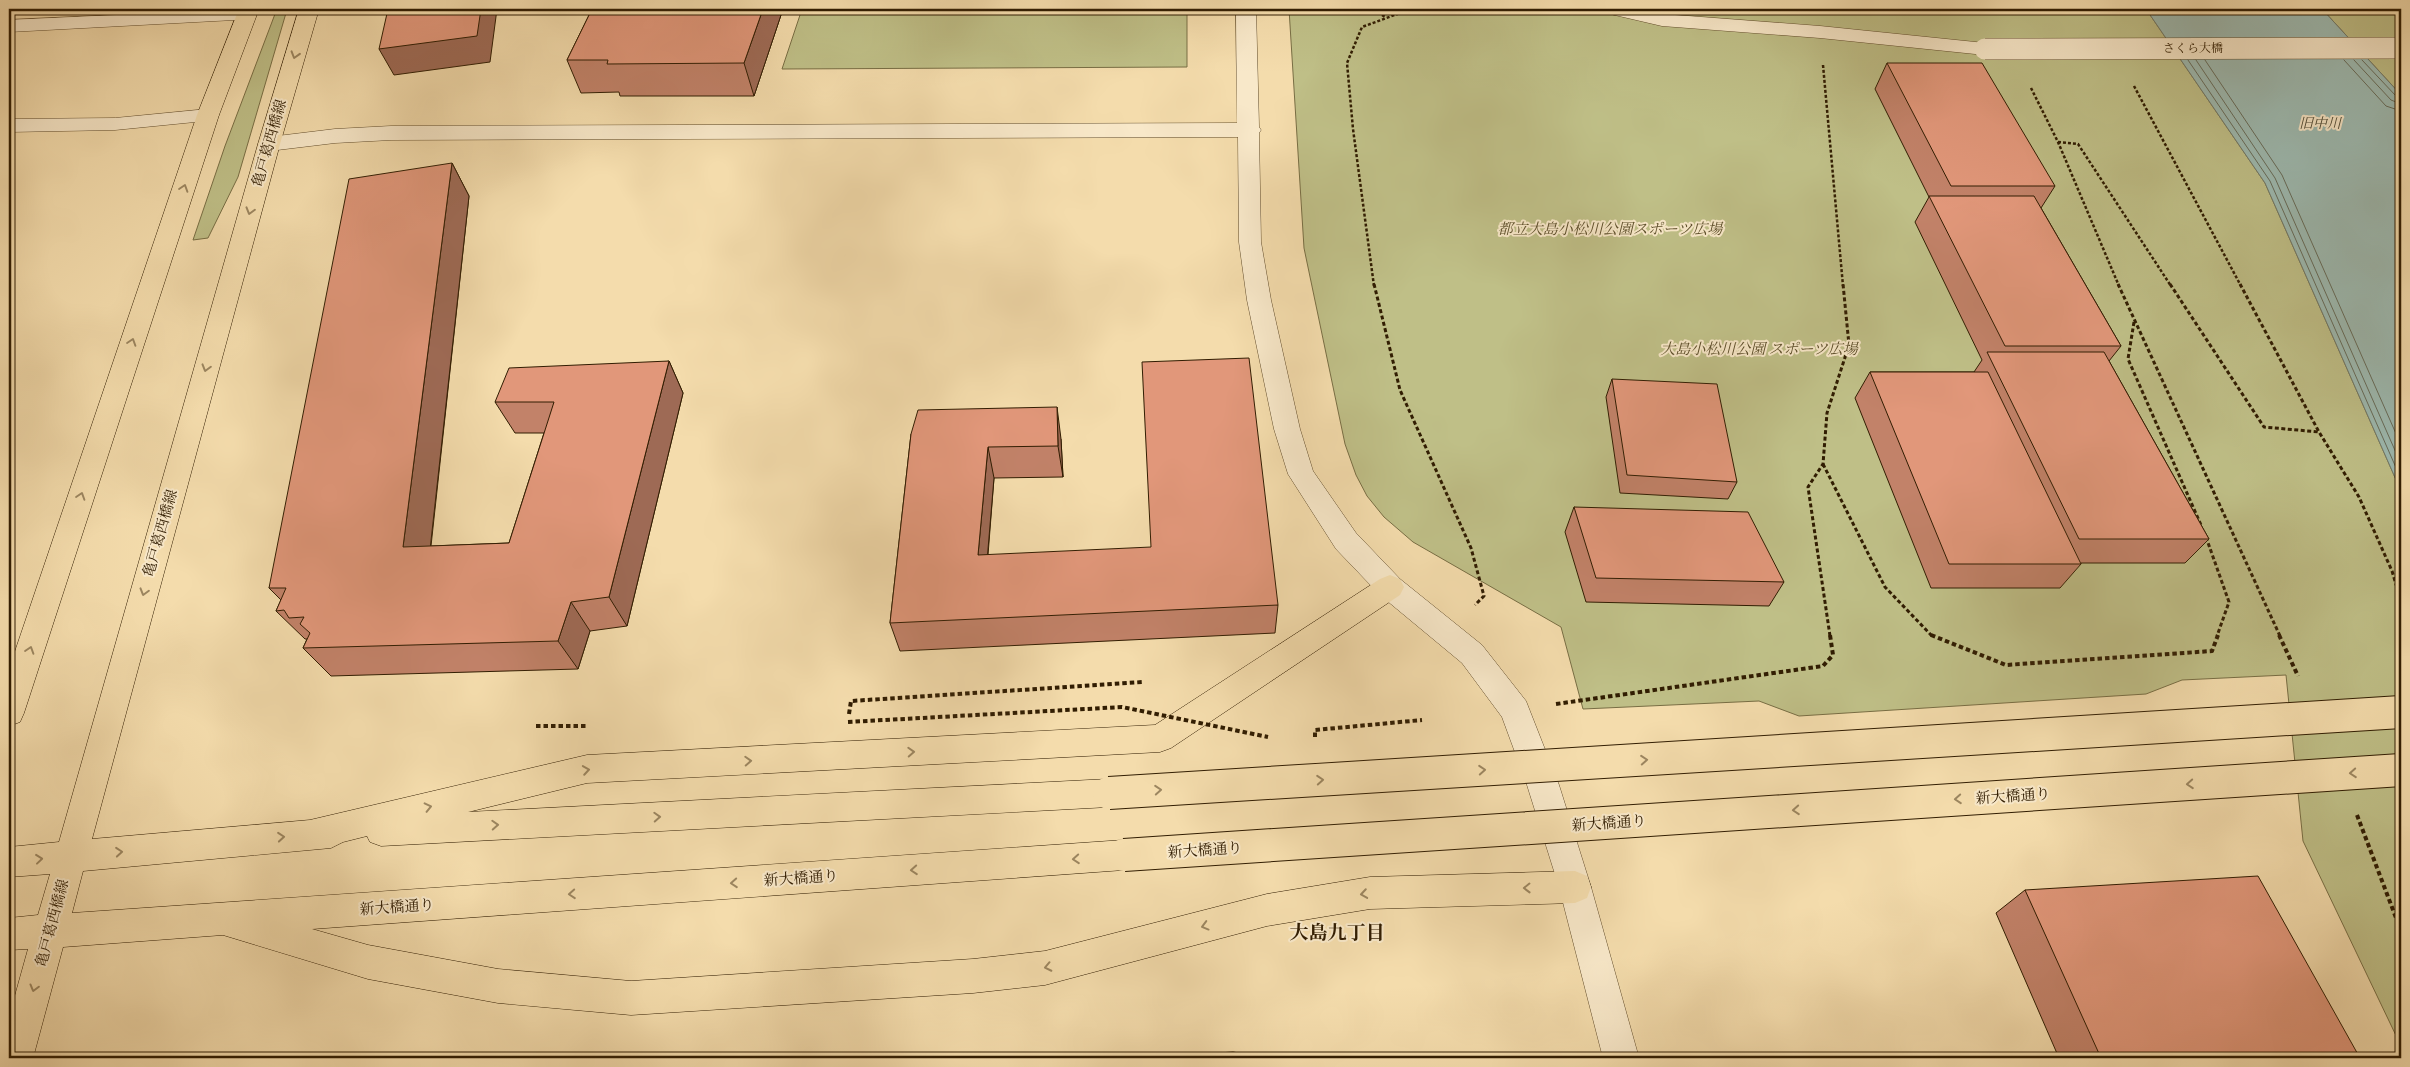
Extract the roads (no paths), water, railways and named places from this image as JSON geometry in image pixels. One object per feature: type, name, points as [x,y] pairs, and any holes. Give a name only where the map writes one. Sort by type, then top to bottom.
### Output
[{"type":"main road","name":"亀戸葛西橋線","points":[[15,1058],[268,144],[309,9]]},
{"type":"main road","points":[[9,713],[208,114],[247,12]]},
{"type":"main road","points":[[312,834],[587,769],[1160,738],[1390,587]]},
{"type":"main road","points":[[9,862],[312,834],[1109,794],[2401,712]]},
{"type":"main road","name":"新大橋通り","points":[[9,934],[1124,855],[2401,770]]},
{"type":"main road","points":[[223,919],[368,962],[498,986],[631,998],[973,976],[1045,968],[1267,910],[1370,893],[1576,887]]},
{"type":"street","points":[[1246,9],[1250,130],[1248,172],[1250,242],[1259,300],[1287,429],[1301,474],[1346,541],[1390,587],[1472,654],[1515,710],[1543,785],[1576,887],[1621,1058]]},
{"type":"street","name":"さくら大橋","points":[[1613,9],[1662,20],[1820,32],[1985,49],[2401,48]]},
{"type":"street","points":[[1792,9],[1820,32]]},
{"type":"street","points":[[9,26],[61,16],[247,12]]},
{"type":"street","points":[[9,126],[115,124],[208,114]]},
{"type":"street","points":[[268,144],[335,136],[391,133],[1250,130]]},
{"type":"water","name":"旧中川","points":[[2146,9],[2322,9],[2401,95],[2401,491],[2265,183]]},
{"type":"district","name":"大島九丁目","points":[[1337,932]]},
{"type":"park label","name":"都立大島小松川公園スポーツ広場","points":[[1610,229]]},
{"type":"park label","name":"大島小松川公園 スポーツ広場","points":[[1759,349]]}]
